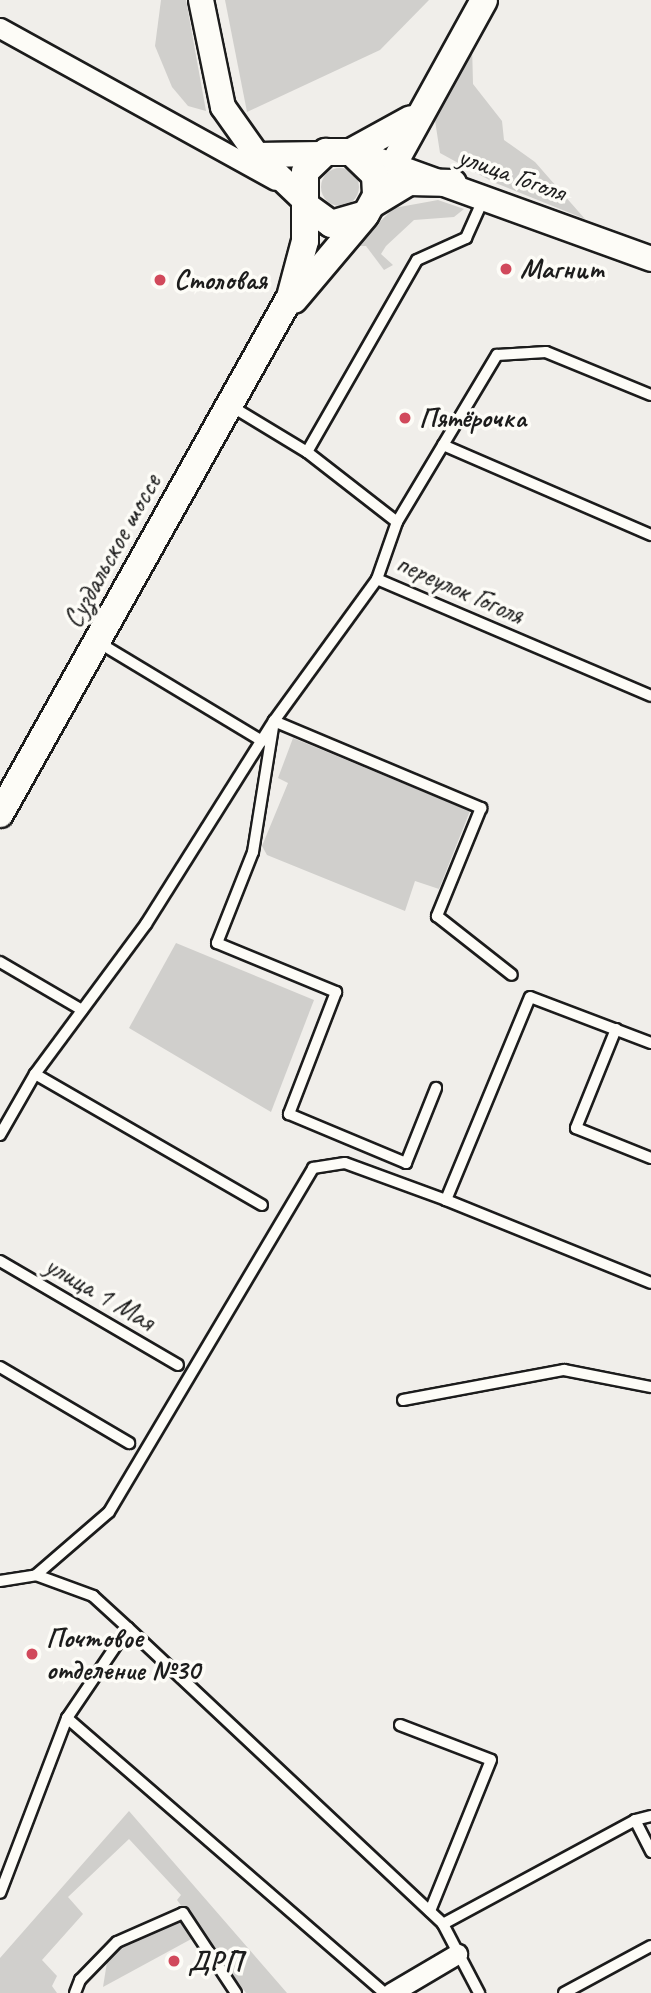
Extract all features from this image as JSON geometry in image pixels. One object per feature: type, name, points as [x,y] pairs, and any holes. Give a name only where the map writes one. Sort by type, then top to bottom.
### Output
[{"type":"main road","name":"Суздальское шоссе","points":[[280,318],[372,205],[414,118],[484,0]]},
{"type":"main road","name":"Суздальское шоссе","points":[[351,152],[414,118]]},
{"type":"main road","points":[[372,205],[375,175],[351,152],[322,154],[304,172],[301,198],[331,224],[372,205],[409,182],[453,183]]},
{"type":"main road","name":"Суздальское шоссе","points":[[0,814],[280,318],[302,260],[301,198]]},
{"type":"street","points":[[201,0],[223,107],[257,155],[301,198]]},
{"type":"street","points":[[0,28],[301,198]]},
{"type":"street","points":[[414,118],[421,157],[453,183]]},
{"type":"street","points":[[221,151],[257,155],[322,154]]},
{"type":"street","name":"улица Гоголя","points":[[351,152],[453,183],[651,259]]},
{"type":"street","points":[[391,1993],[457,1954]]},
{"type":"lane","points":[[307,452],[417,260],[466,238],[485,195]]},
{"type":"lane","points":[[397,522],[497,355],[546,352],[651,395]]},
{"type":"lane","name":"переулок Гоголя","points":[[230,406],[307,452],[397,522],[377,579],[651,696]]},
{"type":"lane","points":[[443,445],[651,535]]},
{"type":"lane","points":[[0,1135],[35,1074],[146,924],[274,721],[377,579]]},
{"type":"lane","points":[[97,642],[262,741]]},
{"type":"lane","points":[[274,721],[481,808],[437,916],[512,975]]},
{"type":"lane","points":[[274,721],[253,852],[217,943],[336,992],[289,1114],[406,1163],[436,1088]]},
{"type":"lane","points":[[0,962],[82,1010]]},
{"type":"lane","points":[[446,1200],[530,997],[651,1043]]},
{"type":"lane","points":[[616,1029],[576,1128],[651,1158]]},
{"type":"lane","points":[[35,1074],[262,1205]]},
{"type":"lane","points":[[36,1575],[109,1512],[313,1168],[345,1163],[446,1200],[651,1283]]},
{"type":"lane","name":"улица 1 Мая","points":[[0,1261],[178,1365]]},
{"type":"lane","points":[[0,1367],[129,1443]]},
{"type":"lane","points":[[403,1400],[564,1370],[651,1387]]},
{"type":"lane","points":[[0,1581],[36,1575],[93,1596],[443,1924],[479,1993]]},
{"type":"lane","points":[[0,1892],[67,1718],[128,1628]]},
{"type":"lane","points":[[67,1718],[385,1993]]},
{"type":"lane","points":[[400,1726],[491,1760],[430,1912]]},
{"type":"lane","points":[[443,1924],[635,1821],[651,1816]]},
{"type":"lane","points":[[635,1821],[651,1852]]},
{"type":"lane","points":[[75,1993],[80,1980],[117,1942],[183,1913],[236,1993]]},
{"type":"lane","points":[[564,1993],[651,1946]]},
{"type":"shaded area","points":[[161,0],[186,0],[206,111],[188,106],[172,87],[155,46]]},
{"type":"shaded area","points":[[225,0],[429,0],[380,50],[247,112]]},
{"type":"shaded area","points":[[472,44],[473,84],[502,121],[504,140],[535,162],[585,219],[493,182],[440,153],[434,114]]},
{"type":"shaded area","points":[[340,168],[353,174],[359,187],[353,200],[340,206],[327,200],[321,187],[327,174]]},
{"type":"shaded area","points":[[438,200],[464,209],[454,217],[414,220],[381,254],[393,265],[384,270],[366,246],[355,246],[394,208]]},
{"type":"shaded area","points":[[293,738],[470,811],[439,889],[415,881],[405,911],[267,855],[262,846],[288,783],[278,778]]},
{"type":"shaded area","points":[[176,943],[314,1000],[271,1112],[129,1028]]},
{"type":"shaded area","points":[[129,1811],[287,1993],[246,1993],[177,1900],[181,1895],[129,1839],[68,1897],[83,1914],[42,1960],[57,1976],[52,1986],[57,1993],[0,1993],[0,1958]]},
{"type":"shaded area","points":[[184,1920],[195,1937],[103,1987],[108,1956],[120,1943]]},
{"type":"place","name":"Магнит","points":[[506,269]]},
{"type":"place","name":"Столовая","points":[[160,280]]},
{"type":"place","name":"Пятёрочка","points":[[405,418]]},
{"type":"place","name":"Почтовое отделение №30","points":[[32,1654]]},
{"type":"place","name":"ДРП","points":[[174,1961]]}]
